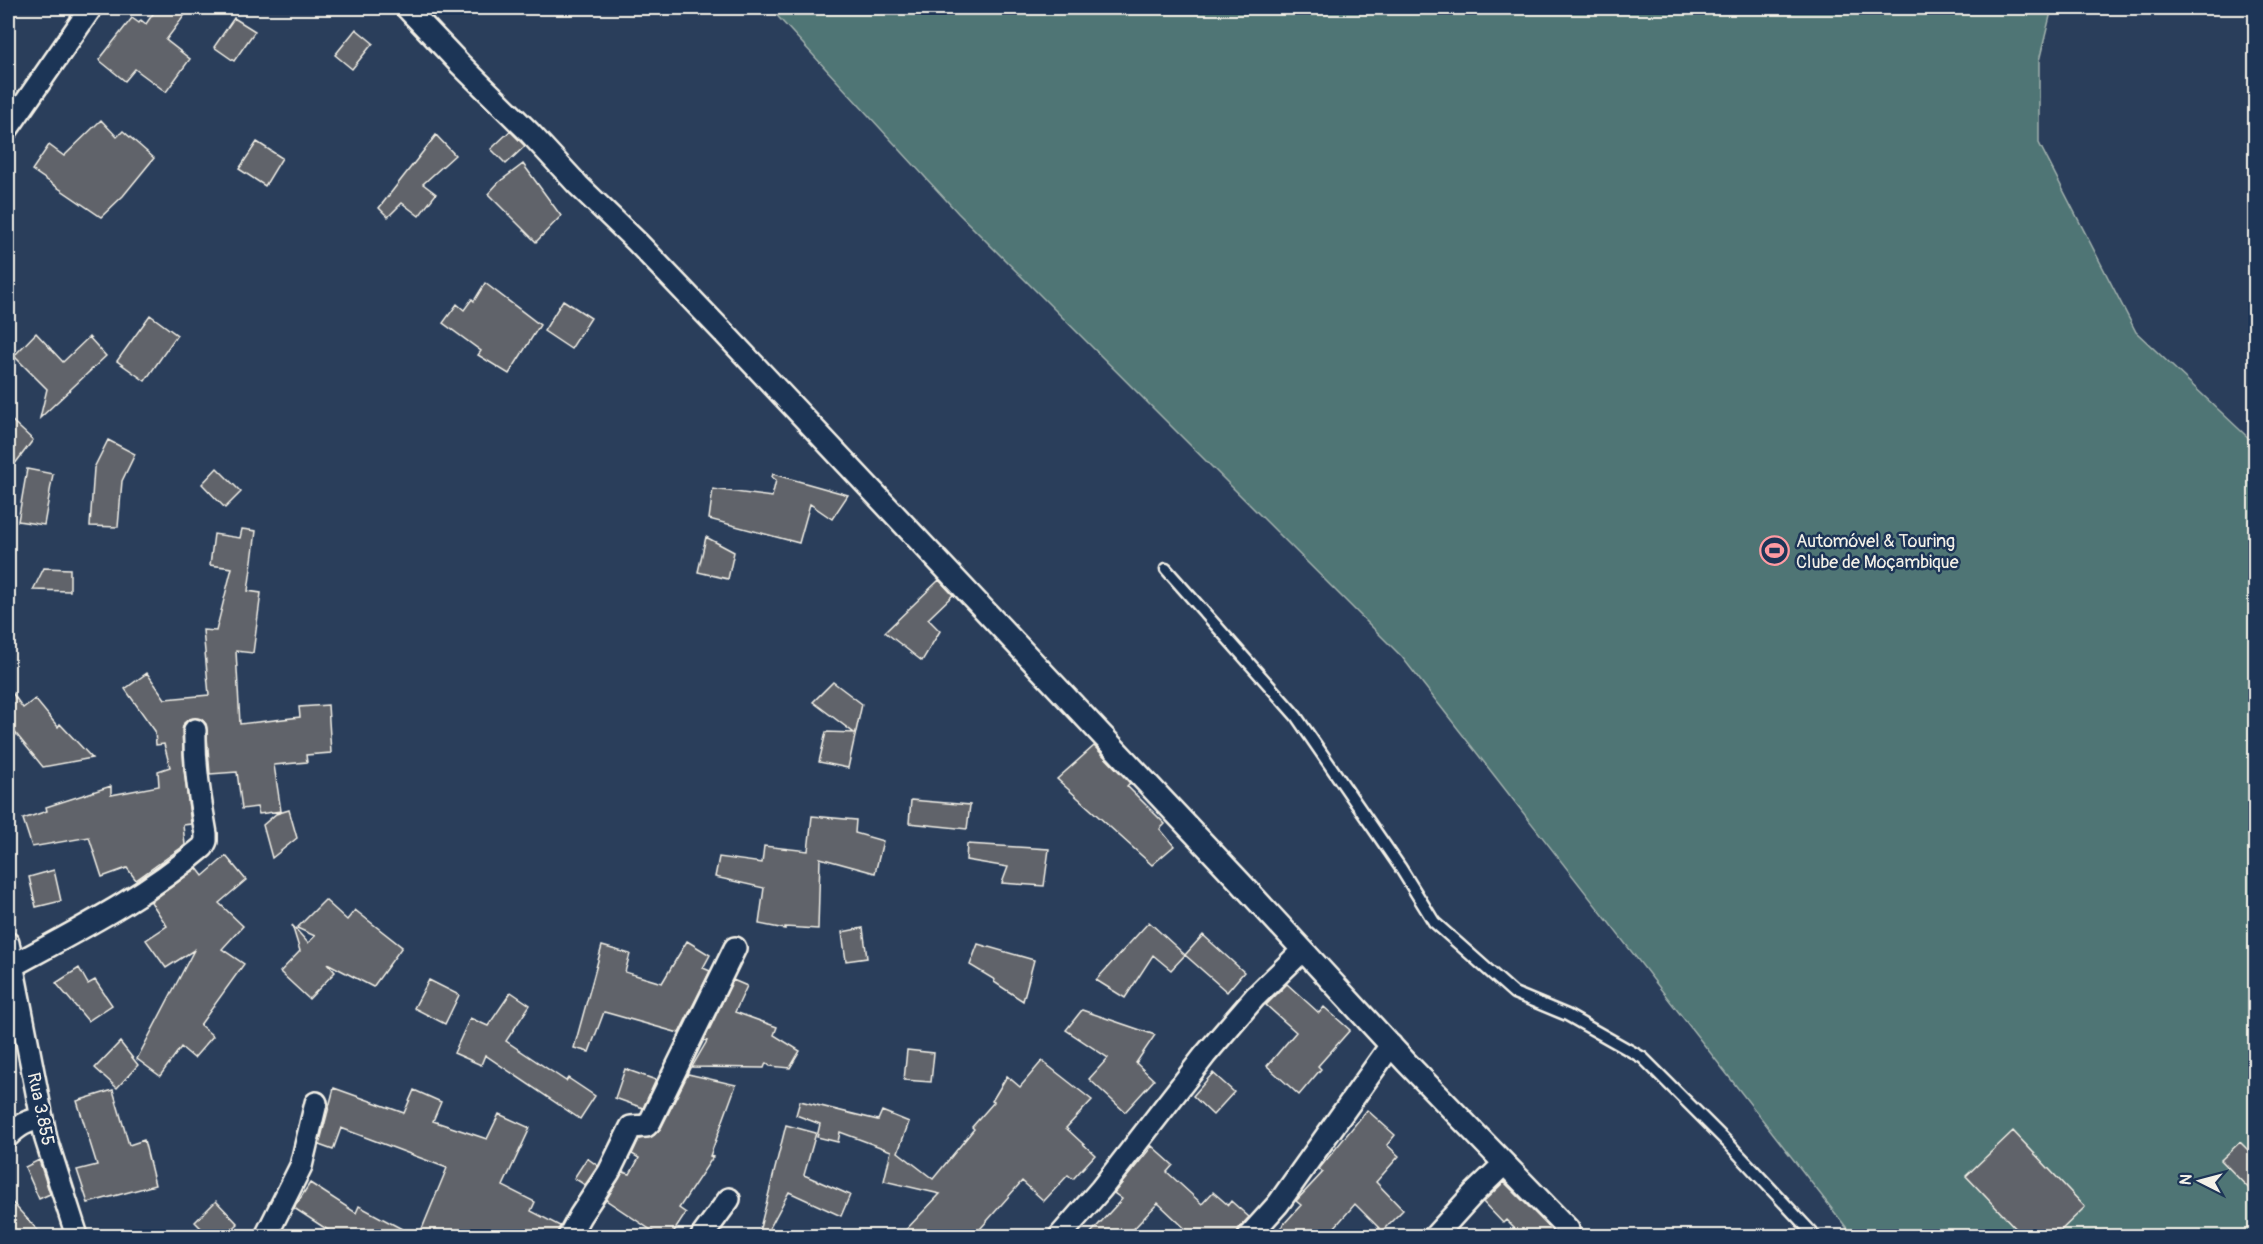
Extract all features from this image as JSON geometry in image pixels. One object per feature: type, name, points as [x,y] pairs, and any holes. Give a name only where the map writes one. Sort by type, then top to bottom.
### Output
[{"type":"street","points":[[8,128],[90,8]]},
{"type":"street","points":[[407,8],[725,334],[1390,1045],[1568,1229]]},
{"type":"street","points":[[12,966],[120,908],[155,885],[203,847],[206,834],[197,782],[194,751],[195,730]]},
{"type":"street","name":"Rua 3.855","points":[[8,943],[46,1139],[77,1236]]},
{"type":"street","points":[[569,1236],[609,1172],[631,1127],[646,1126],[650,1122],[735,948]]},
{"type":"street","points":[[1060,1236],[1101,1189],[1205,1054],[1256,997],[1303,950]]},
{"type":"street","points":[[1250,1236],[1278,1204],[1390,1045]]},
{"type":"street","points":[[266,1236],[301,1166],[316,1103]]},
{"type":"street","points":[[8,1136],[22,1124],[32,1119],[42,1119]]},
{"type":"street","points":[[1435,1236],[1504,1164]]},
{"type":"street","points":[[702,1236],[729,1199]]},
{"type":"lane","points":[[1166,569],[1296,716],[1400,867],[1434,922],[1514,993],[1567,1015],[1643,1058],[1728,1143],[1815,1236]]},
{"type":"green space","name":"Automóvel & Touring Clube de Moçambique","points":[[770,8],[2052,8],[2039,61],[2039,143],[2136,332],[2255,444],[2255,1236],[1853,1236],[1402,657],[958,213]]},
{"type":"building","points":[[157,8],[190,8],[166,40],[190,59],[166,92],[135,69],[125,81],[99,60],[132,18],[139,23],[141,20],[146,24]]},
{"type":"building","points":[[234,18],[255,31],[234,61],[214,47]]},
{"type":"building","points":[[356,29],[373,43],[352,69],[335,55]]},
{"type":"building","points":[[101,120],[117,137],[123,131],[154,158],[123,196],[101,217],[32,170],[49,145],[64,156]]},
{"type":"building","points":[[510,131],[525,146],[506,164],[491,149]]},
{"type":"building","points":[[436,135],[455,155],[423,184],[436,194],[419,216],[402,203],[388,217],[379,208]]},
{"type":"building","points":[[257,142],[282,158],[265,186],[239,169]]},
{"type":"building","points":[[523,164],[561,216],[536,242],[488,194],[499,182]]},
{"type":"building","points":[[485,283],[540,325],[509,374],[478,355],[481,351],[443,323],[457,304],[464,310],[472,299],[474,301]]},
{"type":"building","points":[[563,300],[591,318],[571,349],[544,331]]},
{"type":"building","points":[[150,315],[177,335],[145,381],[117,361]]},
{"type":"building","points":[[36,333],[63,362],[89,337],[106,356],[40,418],[47,389],[14,356]]},
{"type":"building","points":[[8,417],[33,440],[8,473]]},
{"type":"building","points":[[108,440],[135,454],[122,481],[118,527],[90,526],[94,468]]},
{"type":"building","points":[[217,468],[241,492],[225,508],[202,484]]},
{"type":"building","points":[[27,469],[53,474],[44,525],[18,521]]},
{"type":"building","points":[[773,474],[848,495],[832,519],[810,504],[799,543],[709,519],[713,489],[772,497],[776,480],[772,477]]},
{"type":"building","points":[[242,529],[256,531],[248,591],[261,593],[253,653],[236,651],[240,724],[300,717],[299,707],[328,705],[331,753],[306,755],[307,762],[274,765],[281,811],[259,814],[257,807],[242,809],[237,772],[210,774],[206,724],[201,719],[189,719],[184,723],[182,730],[184,770],[191,824],[183,825],[185,845],[136,880],[127,868],[102,877],[89,837],[32,847],[23,819],[47,811],[46,807],[111,786],[111,795],[159,786],[158,771],[170,767],[164,744],[156,745],[155,731],[125,689],[147,673],[165,699],[209,695],[203,630],[216,631],[232,568],[210,565],[214,534],[240,538]]},
{"type":"building","points":[[706,537],[734,552],[728,579],[698,572]]},
{"type":"building","points":[[44,568],[70,569],[70,591],[33,590]]},
{"type":"building","points":[[939,580],[953,595],[928,619],[940,631],[922,661],[885,632]]},
{"type":"building","points":[[833,682],[862,704],[848,768],[819,762],[826,732],[854,733],[813,702]]},
{"type":"building","points":[[8,687],[23,708],[35,699],[58,727],[60,724],[92,758],[43,767],[8,724]]},
{"type":"building","points":[[1094,746],[1130,783],[1127,786],[1165,824],[1160,829],[1174,846],[1152,865],[1057,779]]},
{"type":"building","points":[[911,800],[970,805],[967,829],[909,823]]},
{"type":"building","points":[[289,810],[297,838],[272,858],[263,825],[276,814]]},
{"type":"building","points":[[812,816],[856,820],[855,833],[883,841],[875,873],[820,858],[818,929],[785,927],[785,929],[759,924],[764,888],[715,877],[719,857],[762,863],[764,846],[808,851]]},
{"type":"building","points":[[967,844],[1049,849],[1044,886],[1002,883],[1008,867],[966,860]]},
{"type":"building","points":[[226,856],[246,880],[219,903],[243,926],[222,949],[244,964],[200,1025],[213,1036],[194,1058],[181,1047],[160,1076],[137,1059],[194,950],[166,968],[146,940],[167,926],[151,902],[197,868],[203,876]]},
{"type":"building","points":[[54,870],[61,901],[36,907],[29,877]]},
{"type":"building","points":[[325,900],[347,920],[355,910],[402,947],[373,987],[327,963],[335,972],[309,999],[280,972],[300,951],[292,925],[308,943],[315,936],[297,928]]},
{"type":"building","points":[[1149,922],[1185,955],[1171,970],[1153,955],[1125,998],[1096,980]]},
{"type":"building","points":[[863,928],[867,958],[846,961],[842,932]]},
{"type":"building","points":[[1203,935],[1244,972],[1227,992],[1185,955]]},
{"type":"building","points":[[687,941],[710,955],[703,968],[710,971],[679,1033],[604,1012],[589,1052],[574,1048],[602,946],[630,954],[625,972],[662,983]]},
{"type":"building","points":[[978,944],[1034,960],[1023,1001],[970,965]]},
{"type":"building","points":[[79,968],[88,984],[95,980],[112,1005],[88,1021],[56,983]]},
{"type":"building","points":[[429,980],[459,995],[445,1024],[414,1008]]},
{"type":"building","points":[[733,980],[747,986],[735,1012],[777,1027],[774,1035],[800,1051],[790,1068],[770,1066],[766,1063],[764,1068],[692,1067],[707,1041],[704,1040]]},
{"type":"building","points":[[1287,984],[1319,1013],[1324,1007],[1350,1030],[1318,1066],[1321,1069],[1299,1095],[1267,1066],[1296,1032],[1266,1005]]},
{"type":"building","points":[[511,992],[530,1005],[506,1041],[566,1081],[568,1078],[595,1096],[580,1119],[485,1055],[481,1065],[454,1053],[470,1018],[488,1026]]},
{"type":"building","points":[[1082,1010],[1155,1035],[1136,1063],[1154,1080],[1125,1112],[1089,1079],[1108,1058],[1066,1030]]},
{"type":"building","points":[[120,1042],[138,1065],[117,1088],[95,1068]]},
{"type":"building","points":[[907,1050],[934,1053],[931,1082],[904,1080]]},
{"type":"building","points":[[1042,1061],[1092,1100],[1066,1128],[1095,1155],[1073,1179],[1068,1175],[1044,1201],[1022,1181],[974,1236],[900,1236],[940,1194],[884,1181],[891,1151],[840,1132],[838,1142],[817,1137],[820,1124],[796,1115],[800,1101],[878,1120],[882,1111],[909,1122],[898,1152],[933,1179],[994,1102],[992,1101],[1007,1076],[1020,1087]]},
{"type":"building","points":[[625,1069],[656,1080],[643,1108],[615,1098]]},
{"type":"building","points":[[1213,1073],[1234,1092],[1213,1115],[1193,1096]]},
{"type":"building","points":[[688,1074],[736,1085],[710,1156],[713,1157],[679,1208],[686,1213],[671,1236],[660,1236],[606,1200],[623,1172],[630,1174],[639,1158],[632,1154],[639,1139],[654,1135],[661,1128]]},
{"type":"building","points":[[334,1088],[404,1113],[414,1090],[441,1102],[433,1121],[487,1139],[499,1114],[530,1128],[503,1186],[535,1202],[531,1211],[560,1226],[556,1236],[419,1236],[447,1168],[341,1128],[333,1150],[319,1145]]},
{"type":"building","points":[[113,1090],[129,1145],[144,1140],[155,1185],[88,1203],[77,1170],[97,1165],[77,1101]]},
{"type":"building","points":[[1367,1110],[1395,1135],[1387,1145],[1399,1156],[1376,1182],[1403,1210],[1382,1231],[1355,1204],[1327,1236],[1273,1236],[1301,1205],[1296,1201],[1323,1172],[1319,1169]]},
{"type":"building","points":[[786,1125],[816,1133],[804,1175],[850,1195],[841,1216],[789,1192],[766,1235],[759,1232]]},
{"type":"building","points":[[2013,1131],[2085,1207],[2055,1236],[2023,1236],[1966,1176]]},
{"type":"building","points":[[2240,1142],[2256,1158],[2256,1196],[2221,1160]]},
{"type":"building","points":[[1152,1146],[1173,1165],[1167,1172],[1202,1204],[1213,1192],[1228,1205],[1231,1201],[1249,1217],[1239,1228],[1237,1236],[1193,1236],[1158,1203],[1127,1236],[1088,1236],[1122,1199],[1114,1193]]},
{"type":"building","points":[[587,1158],[598,1166],[585,1185],[574,1178]]},
{"type":"building","points":[[39,1160],[50,1194],[39,1199],[25,1167]]},
{"type":"building","points":[[1504,1182],[1558,1236],[1522,1236],[1506,1220],[1503,1223],[1483,1202]]},
{"type":"building","points":[[310,1183],[356,1213],[359,1206],[415,1236],[337,1236],[294,1208]]},
{"type":"building","points":[[8,1198],[43,1236],[8,1236]]},
{"type":"building","points":[[216,1201],[238,1224],[225,1236],[209,1236],[195,1222]]},
{"type":"place","name":"Automóvel & Touring Clube de Moçambique","points":[[1775,551]]}]
